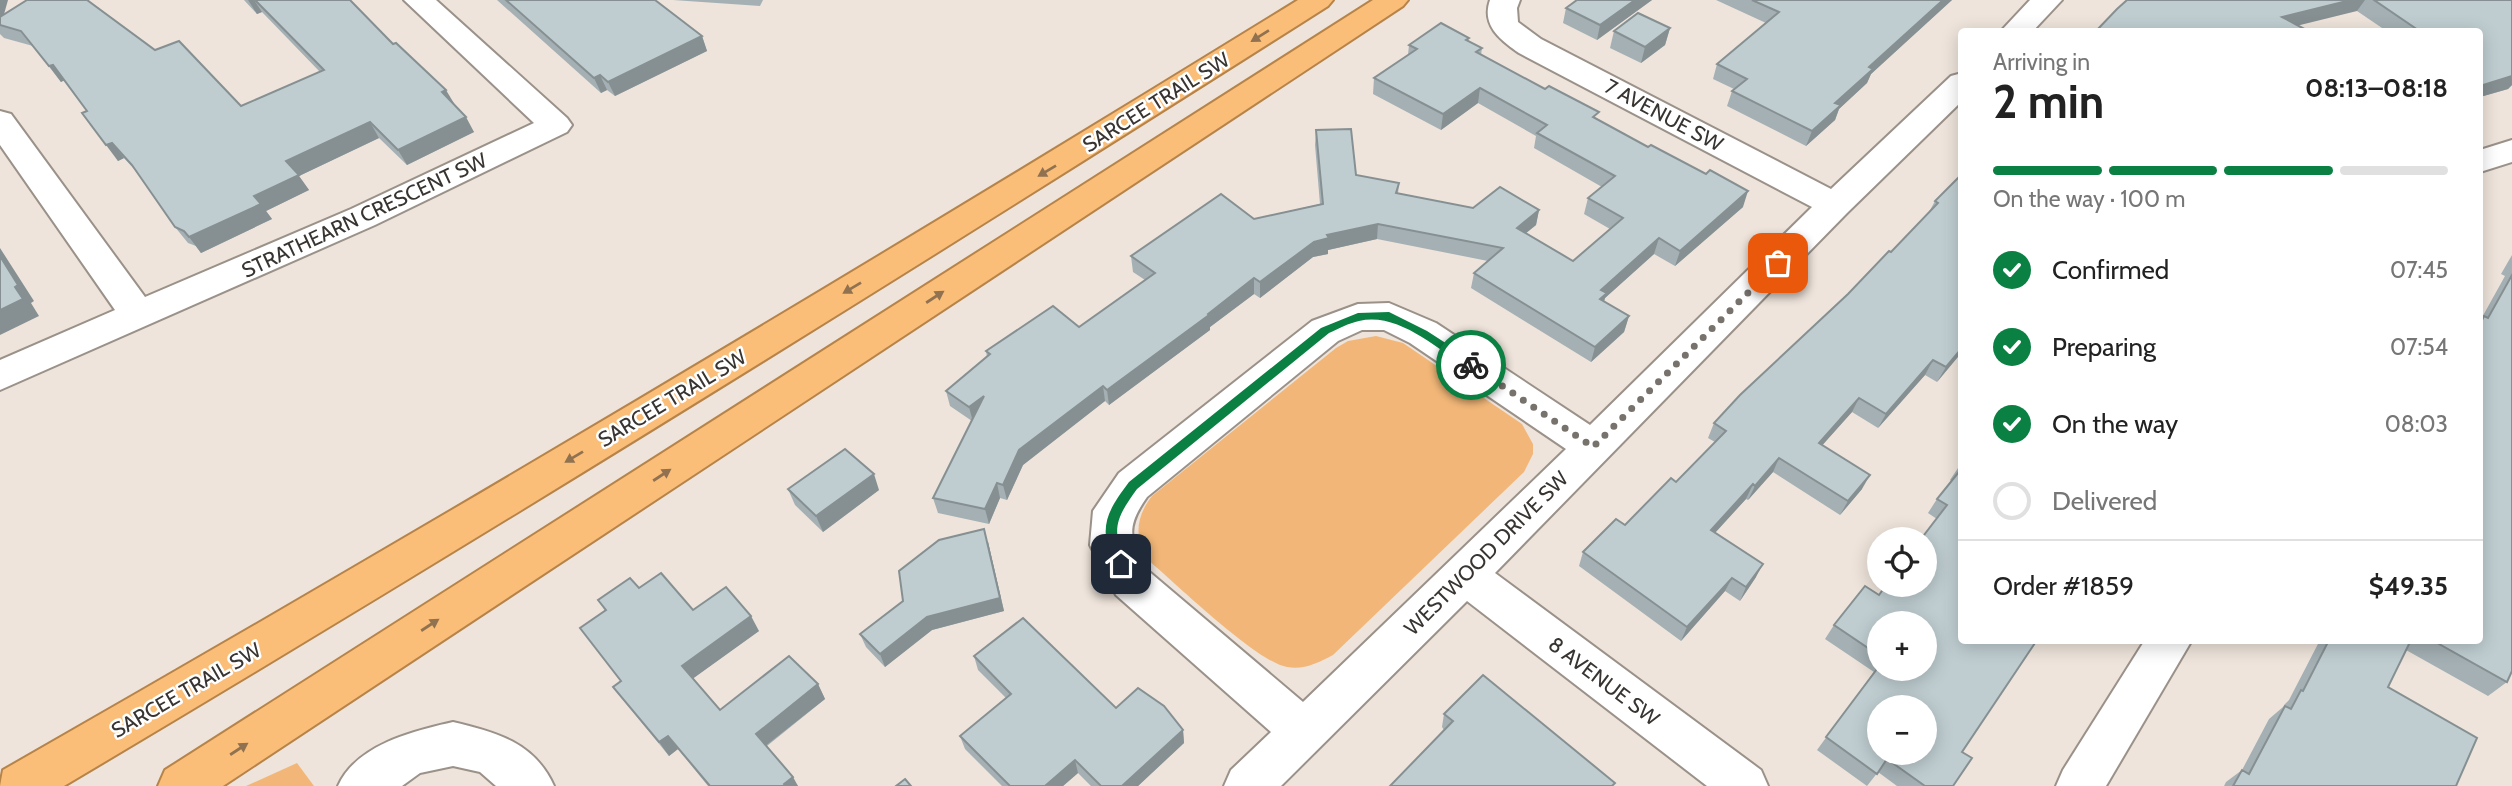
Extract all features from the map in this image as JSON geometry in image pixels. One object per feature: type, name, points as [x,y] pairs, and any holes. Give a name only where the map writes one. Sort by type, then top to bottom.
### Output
[{"type":"highway","name":"SARCEE TRAIL SW","points":[[20,786],[238,660],[1093,143],[1318,0]]},
{"type":"highway","name":"SARCEE TRAIL SW","points":[[182,786],[1393,0]]},
{"type":"highway","points":[[0,777],[238,660]]},
{"type":"street","name":"STRATHEARN CRESCENT SW","points":[[0,376],[363,217],[556,125],[419,0]]},
{"type":"street","points":[[2019,28],[2047,0]]},
{"type":"street","name":"7 AVENUE SW","points":[[1503,9],[1505,30],[1530,46],[1835,205]]},
{"type":"street","name":"WESTWOOD DRIVE SW","points":[[1248,786],[1465,575],[1835,205],[1958,87]]},
{"type":"street","points":[[0,121],[137,314]]},
{"type":"street","points":[[2483,160],[2512,151]]},
{"type":"street","points":[[1303,730],[1131,582],[1111,545],[1114,512],[1133,485],[1325,331],[1358,317],[1389,316],[1423,334],[1593,447]]},
{"type":"street","name":"8 AVENUE SW","points":[[1465,575],[1744,786]]},
{"type":"street","points":[[2080,786],[2169,644]]},
{"type":"street","points":[[362,786],[409,754],[453,744],[493,753],[530,786]]},
{"type":"shaded area","points":[[1376,336],[1403,343],[1522,424],[1533,444],[1533,454],[1524,472],[1333,655],[1305,667],[1287,667],[1257,652],[1237,637],[1147,559],[1140,542],[1140,519],[1152,496],[1336,348],[1348,341]]},
{"type":"shaded area","points":[[297,763],[314,786],[246,786]]},
{"type":"building","points":[[27,0],[87,0],[155,50],[179,41],[241,106],[324,70],[255,0],[350,0],[393,44],[396,43],[446,90],[442,92],[466,117],[398,150],[370,122],[286,161],[299,175],[254,196],[261,204],[189,237],[175,227],[132,165],[112,143],[106,145],[82,113],[87,111],[53,65],[49,66],[21,31],[0,25],[0,17]]},
{"type":"building","points":[[506,0],[655,0],[702,36],[608,82],[600,75],[594,78]]},
{"type":"building","points":[[1577,0],[1635,0],[1600,25],[1566,8]]},
{"type":"building","points":[[1752,0],[1943,0],[1869,67],[1873,69],[1835,103],[1841,105],[1812,131],[1732,91],[1747,79],[1717,64],[1779,12]]},
{"type":"building","points":[[2127,0],[2351,0],[2282,17],[2303,28],[2099,28]]},
{"type":"building","points":[[2374,0],[2512,0],[2512,76],[2483,85],[2483,28],[2415,28]]},
{"type":"building","points":[[1638,13],[1670,28],[1645,47],[1614,31]]},
{"type":"building","points":[[1441,23],[1482,48],[1476,52],[1545,89],[1549,86],[1599,112],[1593,117],[1648,147],[1651,145],[1706,174],[1710,170],[1748,191],[1680,251],[1659,238],[1601,290],[1607,293],[1600,299],[1629,316],[1595,347],[1474,273],[1503,248],[1378,224],[1327,235],[1329,238],[1314,242],[1260,282],[1254,278],[1209,315],[1107,390],[1103,386],[1019,450],[1003,485],[997,483],[985,509],[933,498],[984,396],[969,407],[946,391],[990,354],[986,351],[1053,306],[1079,327],[1155,273],[1131,256],[1221,194],[1254,219],[1323,204],[1316,130],[1351,129],[1356,175],[1399,183],[1396,193],[1473,208],[1500,187],[1539,210],[1517,228],[1573,261],[1623,218],[1588,198],[1615,176],[1537,133],[1547,125],[1480,88],[1443,114],[1374,78],[1417,49],[1409,45]]},
{"type":"building","points":[[1958,178],[1958,353],[1946,367],[1933,360],[1886,414],[1859,398],[1819,443],[1870,475],[1848,501],[1779,458],[1711,530],[1763,564],[1746,587],[1732,578],[1687,627],[1583,552],[1616,519],[1625,525],[1671,478],[1676,482],[1726,431],[1714,423],[1889,251],[1891,252],[1938,203],[1935,201]]},
{"type":"building","points":[[0,256],[18,285],[15,287],[23,299],[0,310]]},
{"type":"building","points":[[2512,275],[2512,671],[2507,682],[2439,644],[2483,644],[2483,318],[2488,318]]},
{"type":"building","points":[[845,449],[874,474],[816,516],[788,489]]},
{"type":"building","points":[[1958,473],[1958,644],[2034,644],[1962,752],[1972,758],[1953,786],[1925,786],[1895,765],[1937,765],[1937,695],[1867,695],[1867,765],[1883,765],[1877,774],[1826,737],[1868,681],[1937,681],[1937,611],[1867,611],[1867,647],[1834,625],[1865,586],[1867,597],[1937,597],[1937,527],[1930,527],[1947,505],[1937,499]]},
{"type":"building","points":[[984,529],[1000,598],[927,617],[880,654],[860,634],[903,601],[899,571],[939,540]]},
{"type":"building","points":[[661,573],[693,610],[726,587],[751,616],[682,666],[720,710],[789,656],[818,684],[756,734],[793,777],[784,784],[786,786],[710,786],[668,736],[659,742],[613,687],[621,681],[580,628],[606,610],[598,600],[630,578],[639,588]]},
{"type":"building","points":[[1023,618],[1116,708],[1138,688],[1164,706],[1183,730],[1122,786],[1101,786],[1075,760],[1045,786],[1010,786],[960,736],[1011,694],[974,656]]},
{"type":"building","points":[[2327,644],[2409,644],[2388,687],[2477,738],[2456,786],[2233,786],[2242,770],[2249,774],[2285,706],[2291,709],[2301,690],[2303,691]]},
{"type":"building","points":[[1483,675],[1615,783],[1612,786],[1390,786],[1453,721],[1444,714]]},
{"type":"building","points":[[905,779],[911,786],[896,786]]},
{"type":"way so far","points":[[1471,365],[1593,447],[1778,263]]},
{"type":"route","points":[[1121,564],[1111,545],[1114,512],[1133,485],[1325,331],[1358,317],[1389,316],[1471,365]]}]
